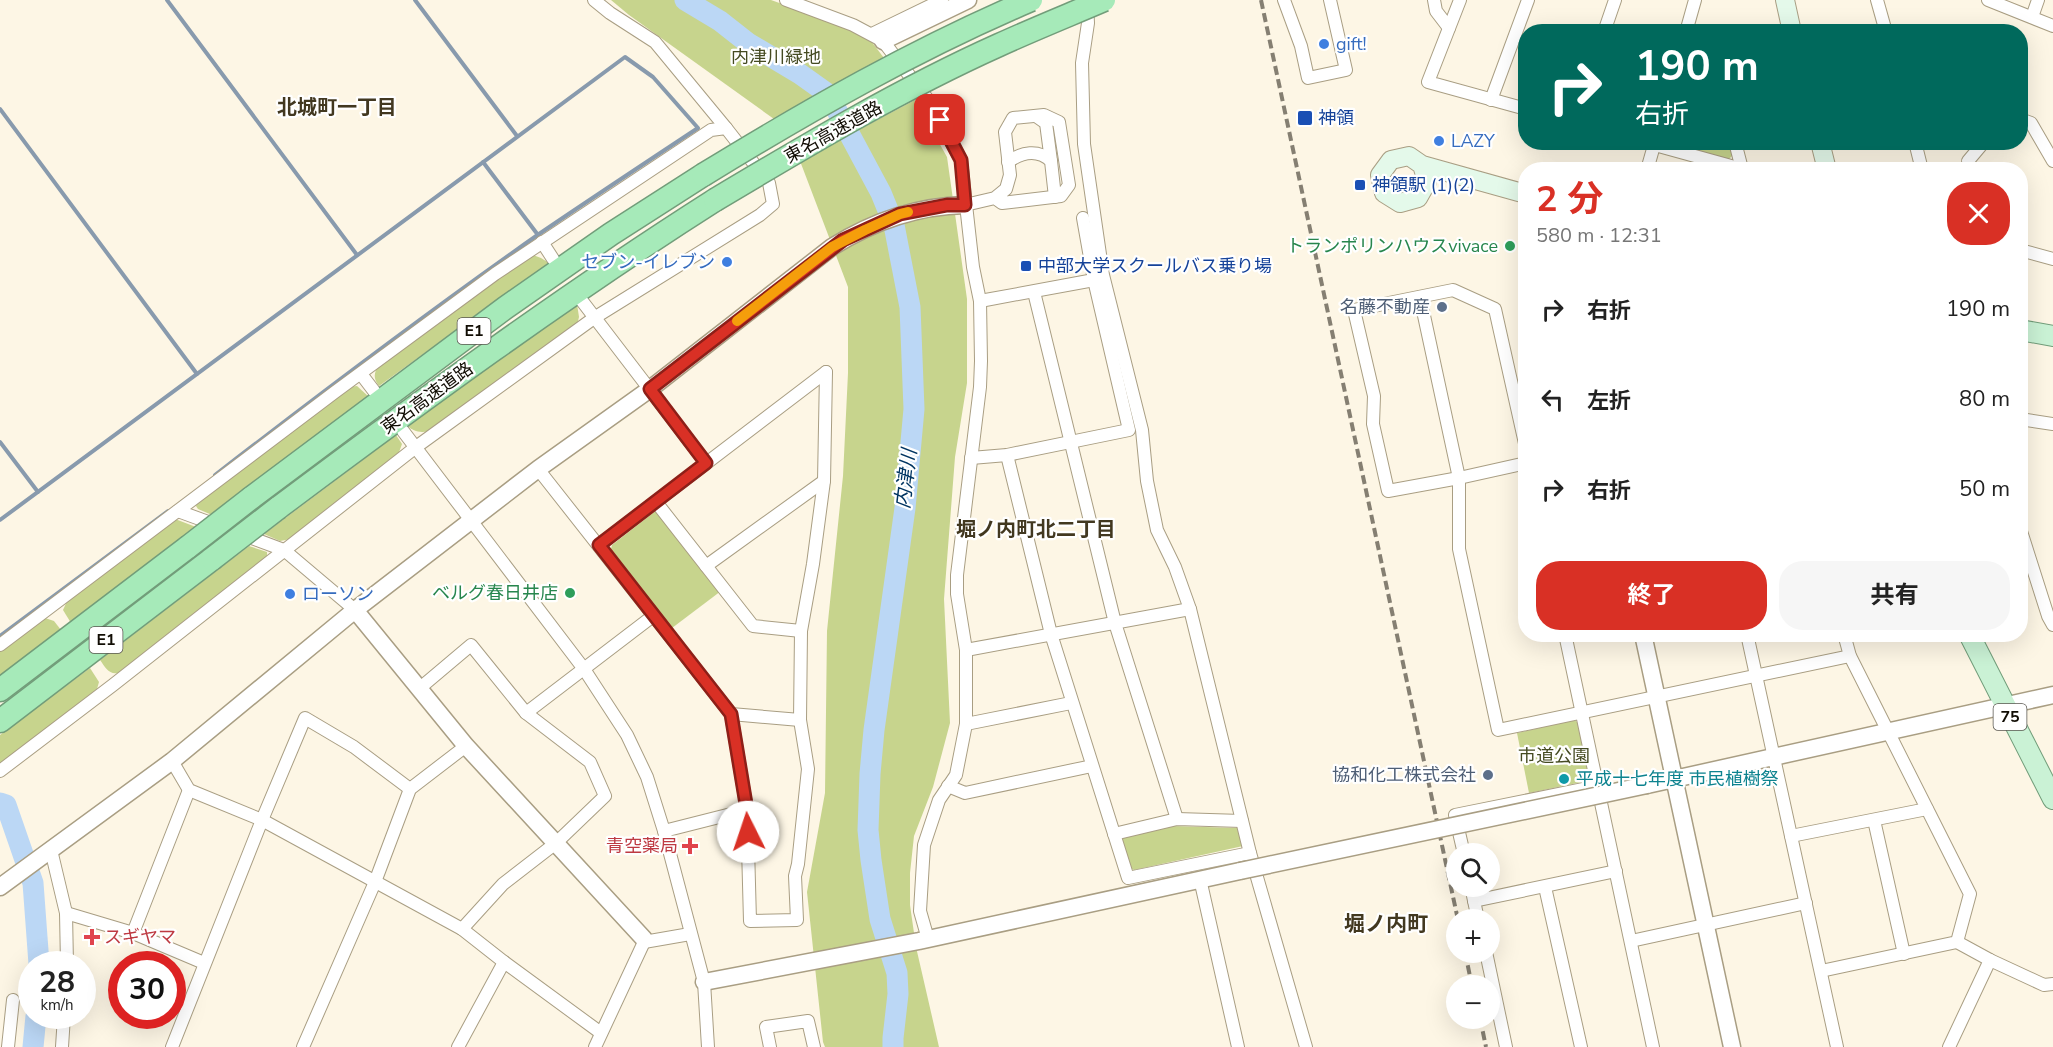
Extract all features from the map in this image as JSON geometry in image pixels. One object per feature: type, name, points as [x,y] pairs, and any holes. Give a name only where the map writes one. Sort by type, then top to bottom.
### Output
[{"type":"highway","name":"東名高速道路","points":[[0,690],[505,308],[611,234],[789,122],[888,67],[1031,0]]},
{"type":"highway","name":"東名高速道路","points":[[0,721],[278,508],[517,332],[624,259],[715,200],[898,96],[998,45],[1104,0]]},
{"type":"main road","points":[[1785,0],[1790,24]]},
{"type":"main road","points":[[1422,165],[1518,192]]},
{"type":"main road","points":[[2028,331],[2053,336]]},
{"type":"main road","name":"75","points":[[1973,642],[2053,799]]},
{"type":"street","points":[[0,771],[416,447],[594,318],[760,215],[773,204],[769,183],[655,42],[594,0]]},
{"type":"street","points":[[786,0],[812,4],[878,38],[930,101],[961,160],[973,267],[980,301],[980,387],[957,575],[957,594],[966,650],[966,724],[956,775],[939,800],[924,845],[920,911],[924,940]]},
{"type":"street","points":[[878,38],[925,4],[942,0]]},
{"type":"street","points":[[878,38],[968,0]]},
{"type":"street","points":[[1087,0],[1088,23],[1082,63],[1084,144],[1103,275],[1142,430],[1147,481],[1157,530],[1175,567],[1190,609],[1250,853],[1306,1047]]},
{"type":"street","points":[[1284,0],[1301,46],[1308,78],[1346,70],[1330,0]]},
{"type":"street","points":[[1434,0],[1436,11],[1449,28]]},
{"type":"street","points":[[1460,0],[1428,82],[1518,107]]},
{"type":"street","points":[[1519,24],[1528,0]]},
{"type":"street","points":[[1607,24],[1615,0]]},
{"type":"street","points":[[1688,24],[1695,0]]},
{"type":"street","points":[[1877,0],[1884,24]]},
{"type":"street","points":[[1988,0],[2053,26]]},
{"type":"street","points":[[2032,17],[2038,0]]},
{"type":"street","points":[[1491,100],[1518,27]]},
{"type":"street","points":[[6,882],[172,761],[355,610],[538,469],[650,389],[843,240],[900,214],[947,205],[965,205],[995,198],[1006,189],[1010,175],[1005,132],[1013,118],[1044,115],[1059,122],[1069,185],[1061,196],[1002,203],[995,198]]},
{"type":"street","points":[[1035,116],[1046,123],[1055,197]]},
{"type":"street","points":[[2028,122],[2031,123],[2053,161]]},
{"type":"street","points":[[0,645],[495,274],[711,130],[726,128]]},
{"type":"street","points":[[1676,150],[1718,162]]},
{"type":"street","points":[[1968,162],[1977,150]]},
{"type":"street","points":[[1008,162],[1029,152],[1045,156],[1051,161]]},
{"type":"street","points":[[971,458],[1007,454],[1129,430],[1094,280],[1083,218]]},
{"type":"street","points":[[542,242],[553,259]]},
{"type":"street","points":[[2028,252],[2053,259]]},
{"type":"street","points":[[980,301],[1094,280]]},
{"type":"street","points":[[1518,412],[1495,309],[1453,290],[1354,310],[1374,396],[1373,424],[1388,491],[1518,465]]},
{"type":"street","points":[[1034,292],[1115,623],[1177,819]]},
{"type":"street","points":[[1420,297],[1459,478],[1459,549],[1498,730],[1850,656]]},
{"type":"street","points":[[582,301],[706,463]]},
{"type":"street","points":[[538,469],[731,714],[747,810],[750,921],[797,920],[795,876],[808,769],[800,720],[801,631],[824,481],[826,372],[599,545]]},
{"type":"street","points":[[361,374],[374,391]]},
{"type":"street","points":[[2028,420],[2053,424]]},
{"type":"street","points":[[403,430],[585,669],[627,735],[646,777],[664,831],[704,982],[708,1047]]},
{"type":"street","points":[[1007,454],[1051,634],[1128,878],[1250,853]]},
{"type":"street","points":[[706,566],[824,481]]},
{"type":"street","points":[[656,501],[753,626],[801,631]]},
{"type":"street","points":[[178,511],[284,550],[355,610],[465,746],[644,940]]},
{"type":"street","points":[[2028,551],[2052,619]]},
{"type":"street","points":[[966,650],[1190,609]]},
{"type":"street","points":[[526,713],[653,616]]},
{"type":"street","points":[[1567,642],[1653,1047]]},
{"type":"street","points":[[1645,642],[1732,1047]]},
{"type":"street","points":[[1750,642],[1836,1047]]},
{"type":"street","points":[[1846,642],[1850,656],[1970,894],[1957,942]]},
{"type":"street","points":[[420,688],[471,645],[526,713],[590,762],[604,796],[556,843],[503,884],[462,928]]},
{"type":"street","points":[[704,982],[924,940],[2053,695]]},
{"type":"street","points":[[966,724],[1071,703]]},
{"type":"street","points":[[731,714],[800,720]]},
{"type":"street","points":[[172,1047],[262,820],[306,718],[354,747],[410,789]]},
{"type":"street","points":[[303,1047],[375,882],[410,789],[465,746]]},
{"type":"street","points":[[172,761],[189,790],[262,820],[462,928],[504,962],[601,1033]]},
{"type":"street","points":[[948,786],[965,793],[1092,766]]},
{"type":"street","points":[[1461,843],[1455,815],[1598,786]]},
{"type":"street","points":[[133,933],[189,790]]},
{"type":"street","points":[[1791,836],[1927,809]]},
{"type":"street","points":[[664,831],[747,810]]},
{"type":"street","points":[[1114,834],[1177,819],[1242,821]]},
{"type":"street","points":[[1874,820],[1904,954]]},
{"type":"street","points":[[48,852],[66,913],[67,951]]},
{"type":"street","points":[[1474,901],[1616,871]]},
{"type":"street","points":[[1200,879],[1238,1047]]},
{"type":"street","points":[[1545,887],[1581,1047]]},
{"type":"street","points":[[1473,897],[1476,909]]},
{"type":"street","points":[[1631,941],[1806,903]]},
{"type":"street","points":[[66,913],[133,933],[204,963]]},
{"type":"street","points":[[644,940],[690,934]]},
{"type":"street","points":[[595,1047],[644,940]]},
{"type":"street","points":[[1821,971],[1957,942],[2044,985],[2053,984]]},
{"type":"street","points":[[1948,1047],[1990,960]]},
{"type":"street","points":[[458,1047],[504,962]]},
{"type":"street","points":[[1488,963],[1506,1047]]},
{"type":"street","points":[[0,1007],[13,1000],[8,1047]]},
{"type":"street","points":[[770,1047],[766,1027],[808,1021],[814,1047]]},
{"type":"street","points":[[62,1047],[63,1029]]},
{"type":"green space","name":"内津川緑地","points":[[611,0],[771,0],[868,37],[884,58],[774,119]]},
{"type":"green space","points":[[915,100],[947,157],[967,299],[967,383],[955,457],[944,599],[950,723],[933,787],[914,836],[910,873],[910,905],[916,947],[939,1047],[825,1047],[807,892],[825,793],[827,631],[843,476],[848,373],[848,287],[800,161]]},
{"type":"green space","points":[[1693,150],[1733,150],[1734,154],[1728,160]]},
{"type":"green space","points":[[533,255],[549,263],[379,386],[375,376],[378,365],[526,257]]},
{"type":"green space","points":[[577,304],[579,317],[577,325],[429,431],[417,431],[407,425]]},
{"type":"green space","points":[[357,386],[368,396],[212,515],[198,509],[197,502],[348,387]]},
{"type":"green space","points":[[396,435],[402,444],[398,455],[291,539],[280,541],[264,534]]},
{"type":"green space","points":[[658,509],[721,591],[672,628],[611,549],[612,545]]},
{"type":"green space","points":[[175,519],[196,527],[71,623],[63,610],[68,599]]},
{"type":"green space","points":[[249,546],[267,552],[267,556],[118,673],[112,673],[106,668],[100,660]]},
{"type":"green space","points":[[45,618],[54,621],[61,630],[0,677],[0,649]]},
{"type":"green space","points":[[90,668],[99,682],[97,689],[0,764],[0,735]]},
{"type":"green space","name":"市道公園","points":[[1574,720],[1579,723],[1590,776],[1587,781],[1529,793],[1517,733]]},
{"type":"green space","points":[[1172,826],[1237,828],[1243,846],[1134,870],[1130,868],[1121,839],[1123,837]]},
{"type":"waterway","points":[[167,0],[357,255]]},
{"type":"waterway","points":[[415,0],[517,136]]},
{"type":"waterway","name":"内津川","points":[[685,0],[828,94],[881,193],[894,225],[910,307],[914,409],[905,508],[874,730],[868,830],[880,919],[897,973],[898,994],[893,1047]]},
{"type":"waterway","points":[[0,520],[625,57],[653,77],[698,128],[498,263],[215,475]]},
{"type":"waterway","points":[[0,109],[197,374]]},
{"type":"waterway","points":[[483,162],[538,235]]},
{"type":"waterway","points":[[0,442],[38,492]]},
{"type":"waterway","points":[[0,636],[168,511]]},
{"type":"waterway","points":[[0,803],[6,805],[33,883],[38,951]]},
{"type":"waterway","points":[[33,1047],[35,1029]]},
{"type":"railway","points":[[1261,0],[1456,909]]},
{"type":"railway","points":[[1467,963],[1470,975]]},
{"type":"railway","points":[[1482,1029],[1486,1047]]},
{"type":"slow traffic","points":[[737,321],[832,247],[908,212]]},
{"type":"place","name":"gift!","points":[[1324,44]]},
{"type":"place","name":"神領","points":[[1305,118]]},
{"type":"place","name":"LAZY","points":[[1439,141]]},
{"type":"place","name":"神領駅 (1)(2)","points":[[1360,185]]},
{"type":"place","name":"トランポリンハウスvivace","points":[[1510,246]]},
{"type":"place","name":"セブン-イレブン","points":[[727,262]]},
{"type":"place","name":"中部大学スクールバス乗り場","points":[[1026,266]]},
{"type":"place","name":"名藤不動産","points":[[1442,307]]},
{"type":"place","name":"ベルグ春日井店","points":[[570,593]]},
{"type":"place","name":"ローソン","points":[[290,594]]},
{"type":"place","name":"協和化工株式会社","points":[[1488,775]]},
{"type":"place","name":"平成十七年度 市民植樹祭","points":[[1564,779]]},
{"type":"place","name":"青空薬局","points":[[690,846]]},
{"type":"place","name":"スギヤマ","points":[[92,937]]},
{"type":"district","name":"北城町一丁目","points":[[337,107]]},
{"type":"district","name":"堀ノ内町北二丁目","points":[[1036,529]]},
{"type":"district","name":"堀ノ内町","points":[[1386,924]]},
{"type":"route","points":[[748,832],[747,810],[731,714],[599,545],[706,463],[650,389],[843,240],[900,214],[947,205],[965,205],[961,160],[940,120]]}]
